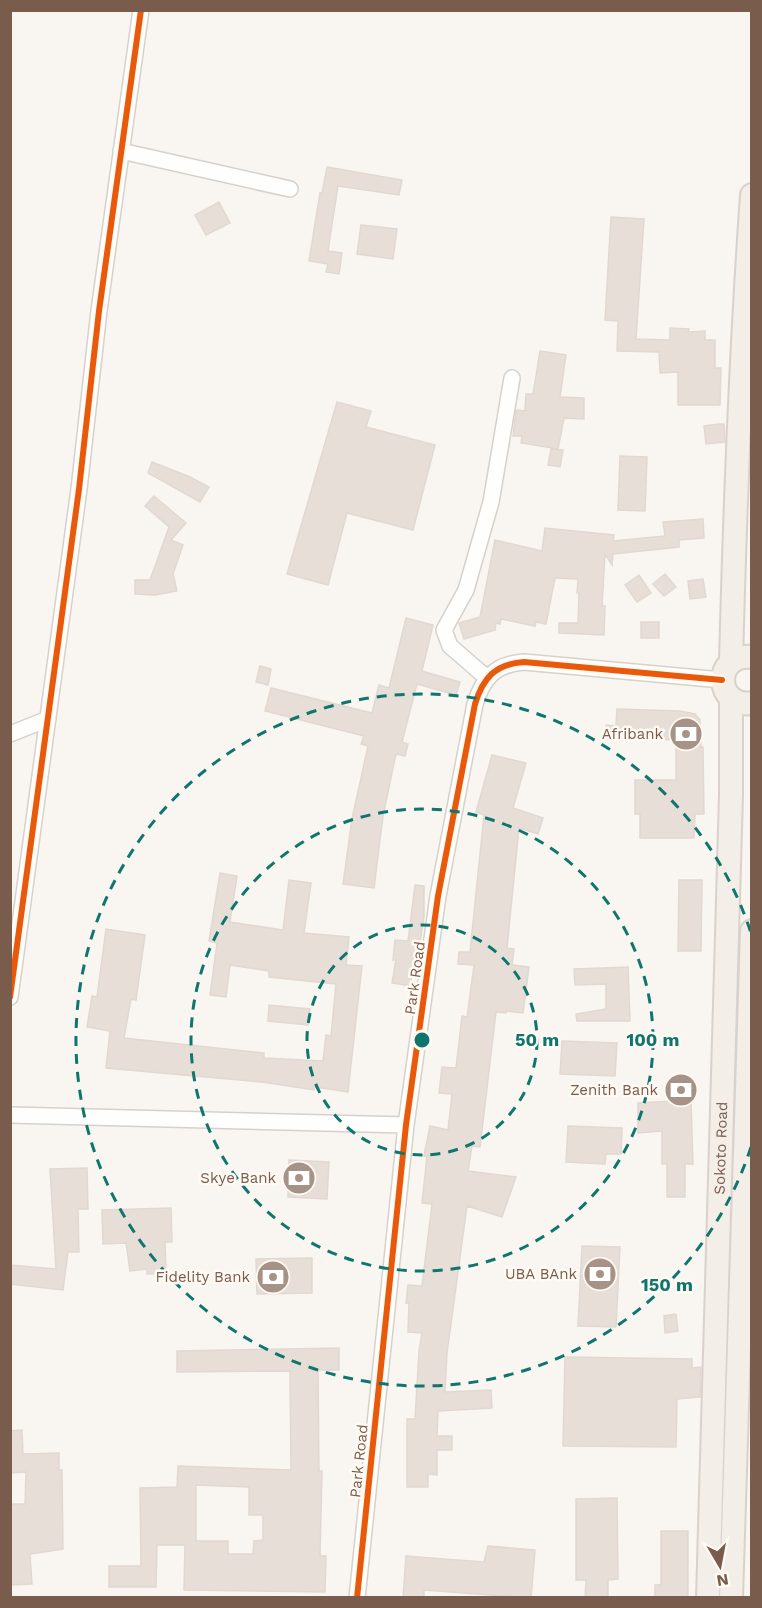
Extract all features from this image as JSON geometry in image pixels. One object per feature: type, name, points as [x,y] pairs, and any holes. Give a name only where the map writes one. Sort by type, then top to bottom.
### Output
[{"type":"main road","name":"Sokoto Road","points":[[708,1598],[730,831],[738,680],[736,464],[743,314],[752,195]]},
{"type":"main road","name":"Sokoto Road","points":[[731,1598],[743,1466],[752,931]]},
{"type":"street","points":[[10,997],[141,10]]},
{"type":"street","points":[[121,151],[291,189]]},
{"type":"street","points":[[512,378],[491,502],[466,590],[444,630],[450,646],[487,678],[506,664],[524,662],[738,680]]},
{"type":"street","name":"Park Road","points":[[357,1598],[406,1125],[438,896],[475,704],[487,678]]},
{"type":"street","points":[[10,734],[48,719]]},
{"type":"street","points":[[10,1115],[406,1125]]},
{"type":"building","points":[[327,167],[402,180],[399,195],[338,186],[328,251],[342,253],[339,274],[326,272],[328,264],[309,261],[320,193],[322,193]]},
{"type":"building","points":[[219,202],[230,223],[206,235],[195,215]]},
{"type":"building","points":[[611,217],[644,219],[636,339],[670,340],[670,328],[689,329],[688,332],[705,331],[705,340],[715,340],[715,368],[721,368],[720,405],[678,405],[678,372],[660,373],[659,352],[617,351],[618,321],[605,320]]},
{"type":"building","points":[[361,225],[397,229],[393,259],[357,254]]},
{"type":"building","points":[[540,351],[566,355],[560,397],[584,398],[584,419],[564,418],[558,449],[521,443],[522,436],[513,436],[516,410],[525,411],[526,394],[533,394]]},
{"type":"building","points":[[337,402],[371,411],[366,427],[435,445],[413,530],[347,513],[328,585],[287,574]]},
{"type":"building","points":[[724,424],[725,442],[706,444],[704,426]]},
{"type":"building","points":[[551,449],[563,450],[560,467],[548,465]]},
{"type":"building","points":[[620,456],[647,457],[645,511],[618,510]]},
{"type":"building","points":[[152,462],[209,487],[200,502],[148,473]]},
{"type":"building","points":[[154,496],[186,523],[171,540],[183,545],[173,574],[177,591],[155,595],[135,594],[135,580],[150,580],[169,527],[145,506]]},
{"type":"building","points":[[703,519],[704,538],[679,540],[679,547],[613,554],[612,565],[605,554],[602,606],[605,606],[604,635],[559,633],[559,623],[578,623],[578,579],[555,578],[546,624],[536,622],[535,626],[501,619],[500,624],[496,623],[495,630],[464,639],[459,623],[480,617],[495,540],[542,551],[545,528],[614,535],[613,541],[665,536],[663,522]]},
{"type":"building","points":[[665,574],[676,587],[664,596],[653,584]]},
{"type":"building","points":[[639,575],[651,593],[637,602],[625,585]]},
{"type":"building","points":[[703,579],[706,597],[690,599],[688,581]]},
{"type":"building","points":[[406,618],[433,625],[422,671],[460,682],[456,695],[417,684],[402,742],[408,744],[405,756],[396,754],[383,816],[374,888],[343,884],[352,819],[368,746],[361,744],[364,736],[265,711],[271,688],[372,713],[379,685],[389,688]]},
{"type":"building","points":[[641,622],[659,622],[659,638],[641,638]]},
{"type":"building","points":[[260,666],[271,669],[268,685],[256,682]]},
{"type":"building","points":[[617,709],[680,711],[695,714],[700,720],[701,747],[703,747],[704,814],[695,814],[694,838],[640,838],[640,814],[635,814],[635,780],[676,780],[676,740],[605,738],[606,725],[616,726]]},
{"type":"building","points":[[492,755],[526,763],[513,808],[543,818],[538,834],[519,828],[507,948],[514,949],[512,965],[529,967],[523,1013],[496,1012],[480,1147],[472,1146],[468,1171],[516,1177],[502,1217],[467,1206],[447,1353],[445,1392],[491,1390],[492,1408],[438,1411],[437,1436],[452,1436],[452,1450],[437,1450],[437,1475],[428,1474],[428,1487],[407,1487],[407,1419],[415,1419],[422,1333],[408,1332],[409,1303],[406,1303],[408,1285],[422,1286],[432,1204],[422,1203],[427,1156],[424,1156],[430,1126],[448,1130],[452,1094],[439,1093],[442,1067],[456,1068],[462,1016],[467,1017],[474,965],[458,964],[459,952],[470,952],[484,815],[476,812]]},
{"type":"building","points":[[220,873],[237,876],[230,922],[283,930],[289,880],[311,883],[304,933],[349,937],[346,965],[362,966],[348,1092],[106,1068],[110,1031],[87,1027],[92,996],[97,997],[106,929],[145,935],[136,1000],[131,999],[124,1038],[264,1053],[264,1058],[323,1061],[326,1035],[331,1036],[336,984],[269,977],[269,971],[230,965],[226,997],[210,995],[217,943],[209,941]]},
{"type":"building","points":[[679,880],[702,880],[701,951],[678,951]]},
{"type":"building","points":[[415,885],[424,886],[424,916],[417,963],[415,962],[410,986],[392,983],[396,960],[393,960],[395,940],[408,941]]},
{"type":"building","points":[[628,967],[630,1021],[577,1021],[576,1014],[606,1009],[606,984],[575,985],[574,969]]},
{"type":"building","points":[[269,1005],[310,1009],[308,1025],[268,1021]]},
{"type":"building","points":[[562,1041],[617,1043],[615,1076],[560,1074]]},
{"type":"building","points":[[691,1100],[693,1164],[685,1164],[685,1197],[667,1197],[667,1164],[662,1164],[662,1131],[638,1133],[638,1103]]},
{"type":"building","points":[[568,1126],[622,1128],[621,1154],[606,1154],[605,1164],[566,1162]]},
{"type":"building","points":[[289,1160],[329,1162],[327,1199],[288,1197]]},
{"type":"building","points":[[87,1168],[88,1209],[78,1209],[79,1252],[68,1252],[63,1290],[10,1284],[10,1265],[56,1269],[50,1169]]},
{"type":"building","points":[[171,1208],[172,1242],[165,1242],[166,1273],[147,1274],[147,1269],[130,1271],[126,1243],[103,1244],[102,1210]]},
{"type":"building","points":[[582,1246],[620,1247],[616,1327],[578,1326]]},
{"type":"building","points":[[312,1258],[312,1293],[257,1294],[256,1259]]},
{"type":"building","points":[[676,1314],[678,1331],[665,1333],[664,1316]]},
{"type":"building","points":[[339,1348],[339,1370],[318,1370],[319,1471],[322,1471],[320,1556],[326,1556],[325,1592],[184,1590],[185,1545],[157,1545],[156,1587],[109,1587],[109,1566],[141,1566],[140,1488],[177,1487],[178,1466],[291,1470],[290,1371],[177,1372],[177,1351]],"holes":[[[196,1485],[249,1487],[249,1515],[263,1515],[263,1540],[254,1541],[253,1554],[228,1554],[228,1541],[196,1541]]]},
{"type":"building","points":[[565,1357],[692,1359],[692,1368],[701,1367],[700,1397],[677,1399],[676,1447],[563,1446]]},
{"type":"building","points":[[22,1430],[23,1454],[59,1453],[59,1470],[62,1470],[63,1549],[30,1554],[32,1584],[10,1585],[10,1504],[25,1504],[26,1472],[10,1473],[10,1431]]},
{"type":"building","points":[[617,1498],[618,1579],[608,1580],[608,1598],[585,1598],[586,1580],[576,1580],[576,1499]]},
{"type":"building","points":[[661,1531],[688,1531],[688,1598],[655,1598],[655,1585],[661,1585]]},
{"type":"building","points":[[488,1546],[535,1550],[531,1598],[424,1590],[424,1598],[403,1598],[406,1556],[484,1562]]},
{"type":"cycle path","points":[[10,997],[79,489],[99,311],[141,10]]},
{"type":"cycle path","points":[[357,1598],[406,1125],[438,896],[478,695],[486,680],[498,669],[524,662],[722,680]]},
{"type":"place","name":"Afribank","points":[[686,734]]},
{"type":"place","name":"Zenith Bank","points":[[681,1090]]},
{"type":"place","name":"Skye Bank","points":[[299,1178]]},
{"type":"place","name":"UBA BAnk","points":[[600,1274]]},
{"type":"place","name":"Fidelity Bank","points":[[273,1277]]}]
